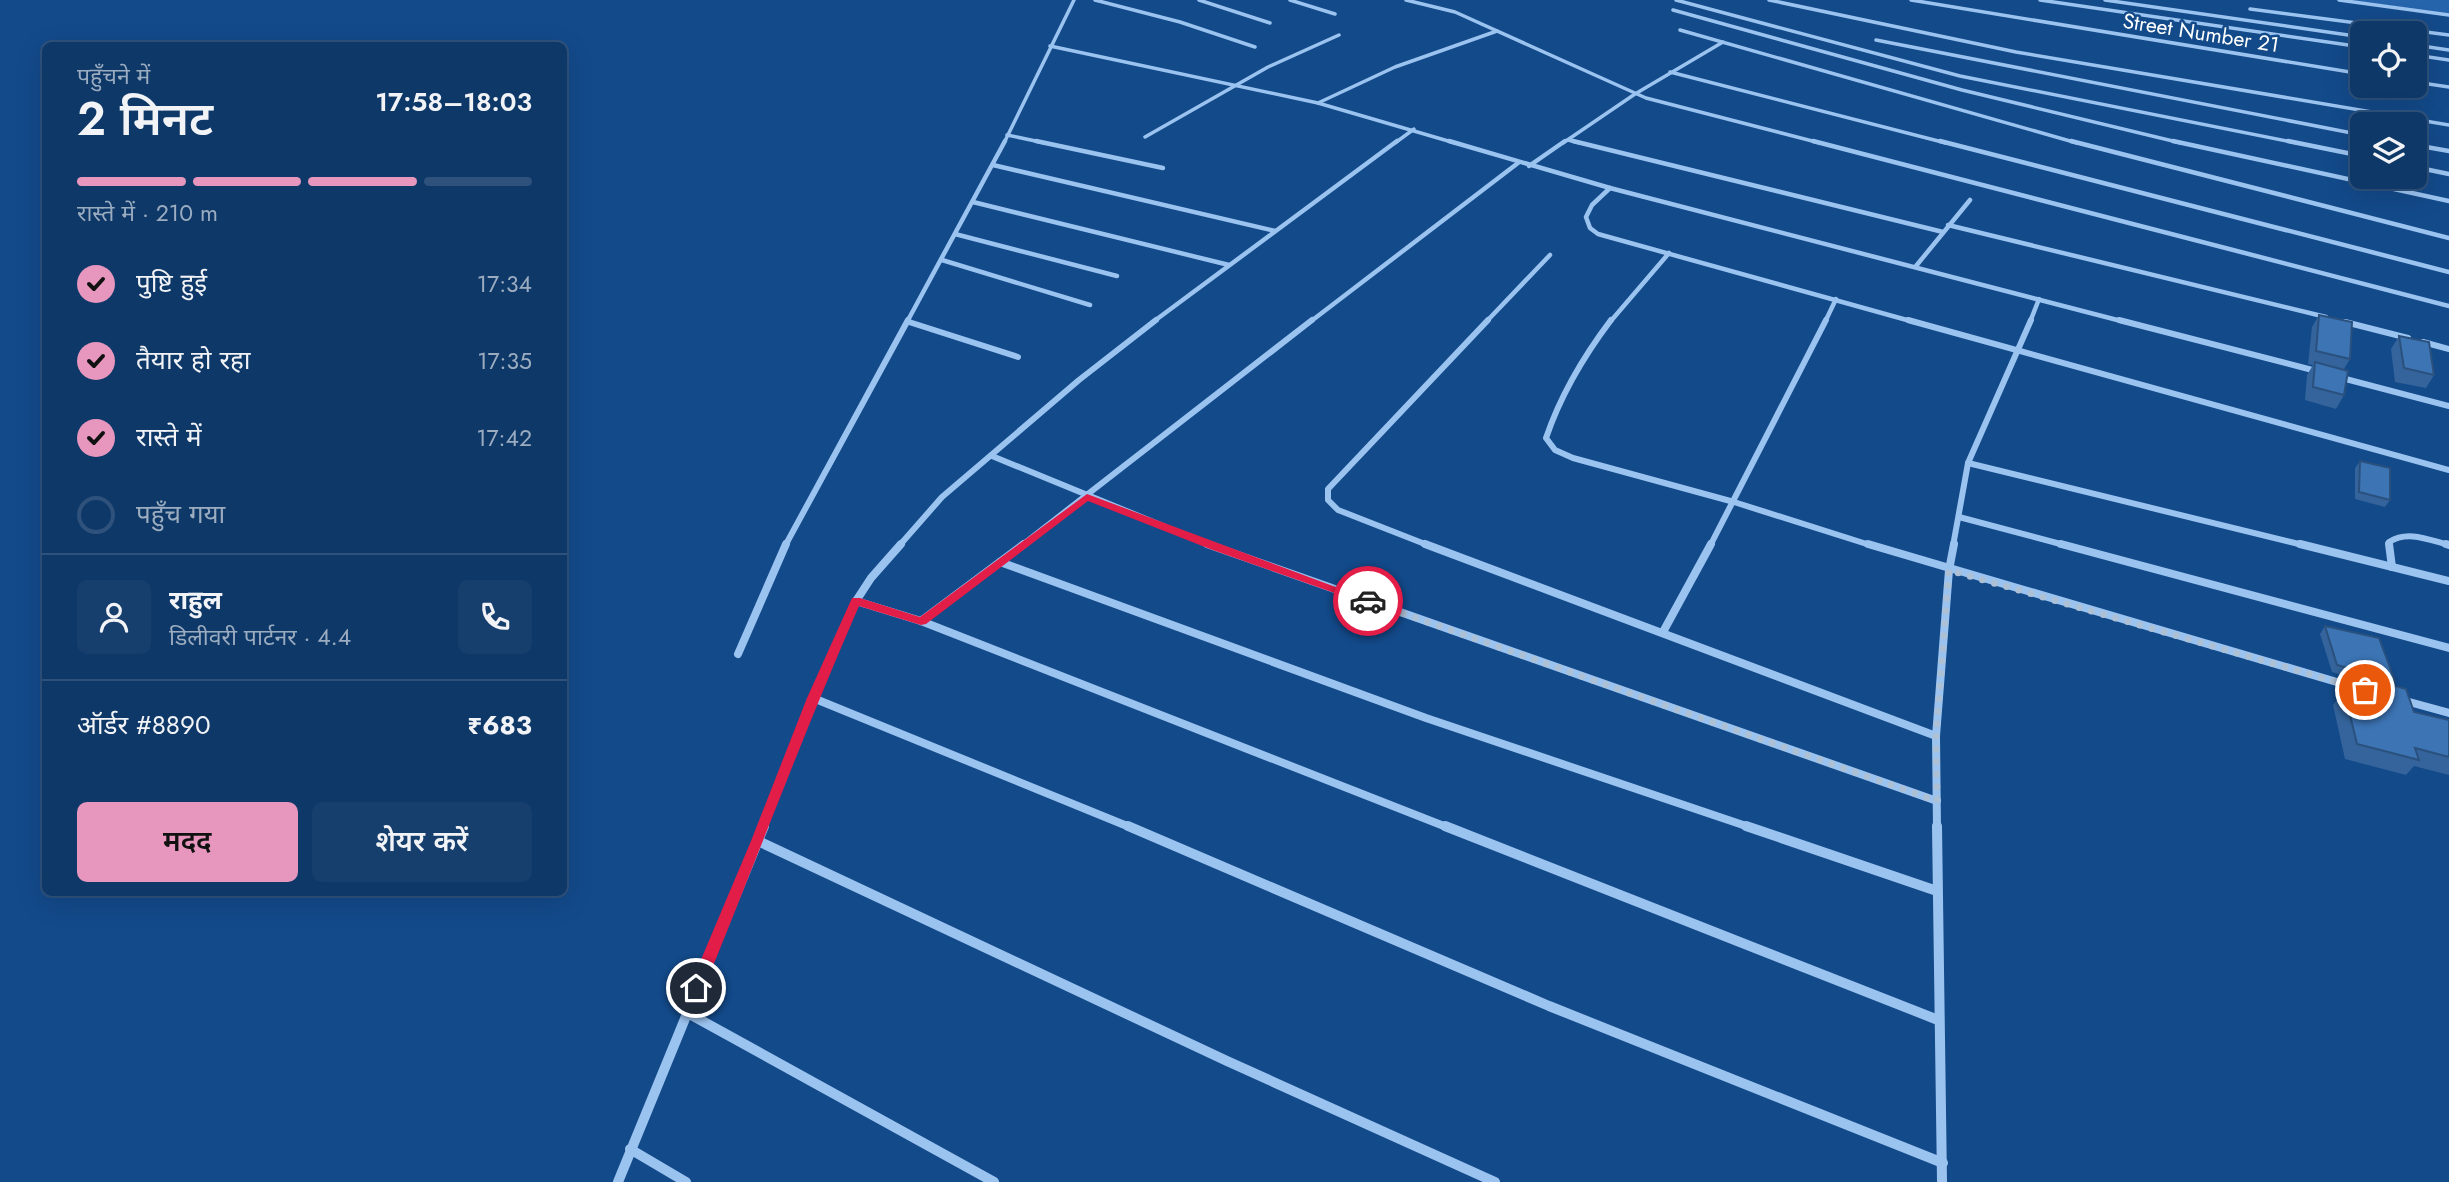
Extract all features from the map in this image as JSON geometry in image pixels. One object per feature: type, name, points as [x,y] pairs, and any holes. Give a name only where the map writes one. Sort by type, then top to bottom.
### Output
[{"type":"street","points":[[738,654],[775,564],[993,165],[1074,0]]},
{"type":"street","points":[[1095,0],[1180,22],[1255,47]]},
{"type":"street","points":[[1199,0],[1270,23]]},
{"type":"street","points":[[1290,0],[1335,14]]},
{"type":"street","points":[[1406,0],[1445,9],[1635,93],[2449,306]]},
{"type":"street","points":[[1676,0],[1961,76],[2350,154]]},
{"type":"street","points":[[1769,0],[2016,52],[2449,125]]},
{"type":"street","name":"Street Number 21","points":[[1911,0],[2350,72]]},
{"type":"street","points":[[2040,0],[2350,45]]},
{"type":"street","points":[[2105,0],[2350,35]]},
{"type":"street","points":[[2339,0],[2449,15]]},
{"type":"street","points":[[2250,9],[2449,35]]},
{"type":"street","points":[[1673,10],[1841,59],[2071,119],[2449,201]]},
{"type":"street","points":[[1680,30],[2119,155],[2449,238]]},
{"type":"street","points":[[1318,103],[1395,67],[1497,31]]},
{"type":"street","points":[[1145,137],[1238,84],[1339,34]]},
{"type":"street","points":[[1875,40],[2350,133]]},
{"type":"street","points":[[1530,166],[1635,93],[1723,42]]},
{"type":"street","points":[[1050,46],[1318,103],[1610,188],[2449,406]]},
{"type":"street","points":[[2427,47],[2449,50]]},
{"type":"street","points":[[2427,57],[2449,60]]},
{"type":"street","points":[[1670,72],[2449,272]]},
{"type":"street","points":[[2427,84],[2449,87]]},
{"type":"street","points":[[618,1182],[758,841],[813,698],[856,601],[899,544],[942,497],[1079,380],[1413,129]]},
{"type":"street","points":[[1007,135],[1163,168]]},
{"type":"street","points":[[1568,140],[1943,232]]},
{"type":"street","points":[[2427,147],[2449,151]]},
{"type":"street","points":[[921,621],[1087,497],[1257,362],[1518,163]]},
{"type":"street","points":[[993,165],[1275,231]]},
{"type":"street","points":[[2427,169],[2449,174]]},
{"type":"street","points":[[1610,188],[1586,214],[1584,221],[1587,228],[1598,234],[2449,470]]},
{"type":"street","points":[[1916,266],[1970,200]]},
{"type":"street","points":[[973,202],[1229,265]]},
{"type":"street","points":[[1948,225],[2330,318]]},
{"type":"street","points":[[956,234],[1117,276]]},
{"type":"street","points":[[1669,253],[1632,293],[1570,382],[1546,438],[1555,450],[1573,458],[1734,502],[1949,570],[2361,689]]},
{"type":"street","points":[[1550,255],[1339,476],[1328,489],[1328,500],[1338,510],[1360,520],[1936,736]]},
{"type":"street","points":[[942,260],[1090,305]]},
{"type":"street","points":[[1663,632],[1734,502],[1836,299]]},
{"type":"street","points":[[1942,1182],[1936,736],[1949,570],[1968,463],[2019,352],[2039,299]]},
{"type":"street","points":[[2343,321],[2449,349]]},
{"type":"street","points":[[909,322],[1018,357]]},
{"type":"street","points":[[992,456],[1227,552],[1937,801]]},
{"type":"street","points":[[1968,463],[2449,581]]},
{"type":"street","points":[[1958,517],[2449,648]]},
{"type":"street","points":[[2392,567],[2389,542],[2395,537],[2407,536],[2449,545]]},
{"type":"street","points":[[1000,562],[1426,718],[1937,891]]},
{"type":"street","points":[[856,601],[921,621],[1938,1020]]},
{"type":"street","points":[[2387,696],[2449,713]]},
{"type":"street","points":[[813,698],[1026,783],[1549,1006],[1943,1163]]},
{"type":"street","points":[[758,841],[1227,1061],[1494,1182]]},
{"type":"street","points":[[686,1012],[994,1182]]},
{"type":"street","points":[[630,1149],[686,1182]]},
{"type":"shaded area","points":[[2351,0],[2449,0],[2449,14]]},
{"type":"building","points":[[2319,315],[2352,322],[2350,359],[2316,351]]},
{"type":"building","points":[[2399,336],[2429,342],[2434,375],[2404,368]]},
{"type":"building","points":[[2315,362],[2348,371],[2344,395],[2313,387]]},
{"type":"building","points":[[2360,461],[2390,468],[2390,500],[2359,492]]},
{"type":"building","points":[[2325,626],[2379,638],[2395,681],[2337,665]]},
{"type":"building","points":[[2347,672],[2406,689],[2414,712],[2449,720],[2449,757],[2415,748],[2419,760],[2357,744],[2344,690],[2354,693]]},
{"type":"way so far","points":[[1368,601],[1937,801],[1936,736],[1949,570],[2365,690]]},
{"type":"route","points":[[696,988],[758,841],[813,698],[856,601],[921,621],[1087,497],[1214,547],[1368,601]]}]
